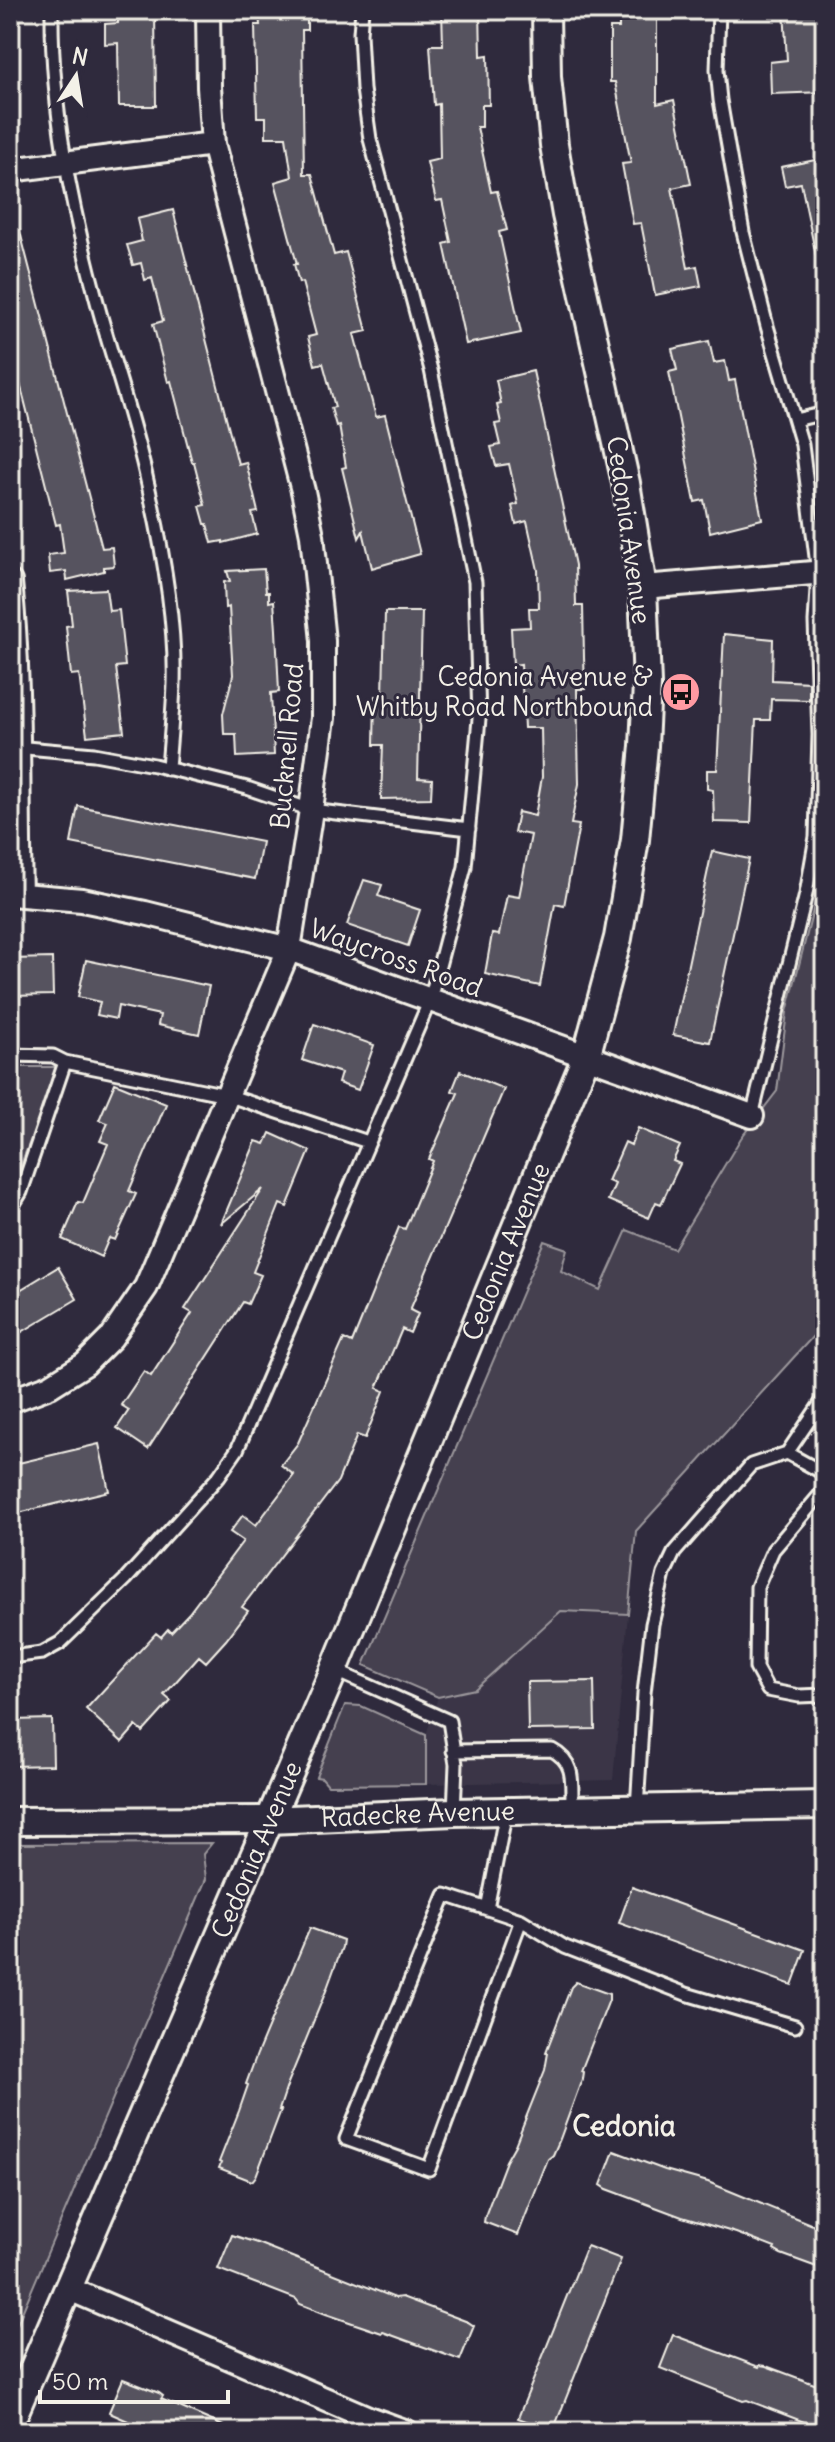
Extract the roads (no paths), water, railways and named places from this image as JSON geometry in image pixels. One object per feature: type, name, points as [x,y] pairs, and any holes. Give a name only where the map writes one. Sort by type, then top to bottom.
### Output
[{"type":"street","name":"Bucknell Road","points":[[10,1401],[50,1386],[85,1364],[111,1338],[146,1287],[289,949],[311,810],[323,718],[319,589],[312,535],[299,475],[213,144],[208,75],[208,10]]},
{"type":"street","name":"Cedonia Avenue","points":[[10,2423],[334,1670],[586,1057],[618,938],[635,840],[644,746],[647,684],[643,587],[626,483],[566,215],[554,145],[548,91],[546,10]]},
{"type":"street","points":[[10,170],[213,144]]},
{"type":"street","points":[[643,587],[822,572]]},
{"type":"street","points":[[10,582],[14,633],[15,893]]},
{"type":"street","name":"Waycross Road","points":[[15,893],[82,900],[289,949],[752,1116]]},
{"type":"street","name":"Radecke Avenue","points":[[10,1821],[268,1820],[454,1812],[825,1805]]},
{"type":"street","points":[[67,2288],[369,2426],[407,2432]]},
{"type":"lane","points":[[52,10],[58,112],[65,163],[95,295],[148,484],[166,586],[173,637],[174,682],[168,769]]},
{"type":"lane","points":[[10,1657],[42,1653],[60,1643],[126,1579],[237,1450],[430,1000],[465,867],[479,719],[475,582],[431,370],[370,139],[363,89],[362,10]]},
{"type":"lane","points":[[719,10],[717,70],[720,100],[743,232],[802,445],[822,572],[815,622],[822,734],[813,861],[752,1116]]},
{"type":"lane","points":[[795,420],[825,413]]},
{"type":"lane","points":[[13,747],[94,754],[168,769],[247,788],[311,810],[469,829]]},
{"type":"lane","points":[[10,1055],[53,1056],[65,1062],[227,1095],[368,1142]]},
{"type":"lane","points":[[10,1210],[21,1192],[65,1062]]},
{"type":"lane","points":[[637,1809],[650,1638],[664,1574],[674,1553],[751,1465],[787,1453],[825,1397]]},
{"type":"lane","points":[[787,1453],[825,1474]]},
{"type":"lane","points":[[825,1489],[773,1550],[757,1587],[756,1668],[768,1690],[799,1696],[825,1695]]},
{"type":"lane","points":[[334,1670],[449,1721],[456,1764],[454,1812]]},
{"type":"lane","points":[[453,1751],[552,1750],[563,1756],[570,1767],[572,1810]]},
{"type":"lane","points":[[487,1909],[506,1811]]},
{"type":"lane","points":[[521,1920],[429,2169],[346,2139],[445,1895],[521,1920],[565,1947],[686,1994],[795,2026]]},
{"type":"place","name":"Cedonia Avenue & Whitby Road Northbound","points":[[681,692]]},
{"type":"district","name":"Cedonia","points":[[624,2126]]}]
